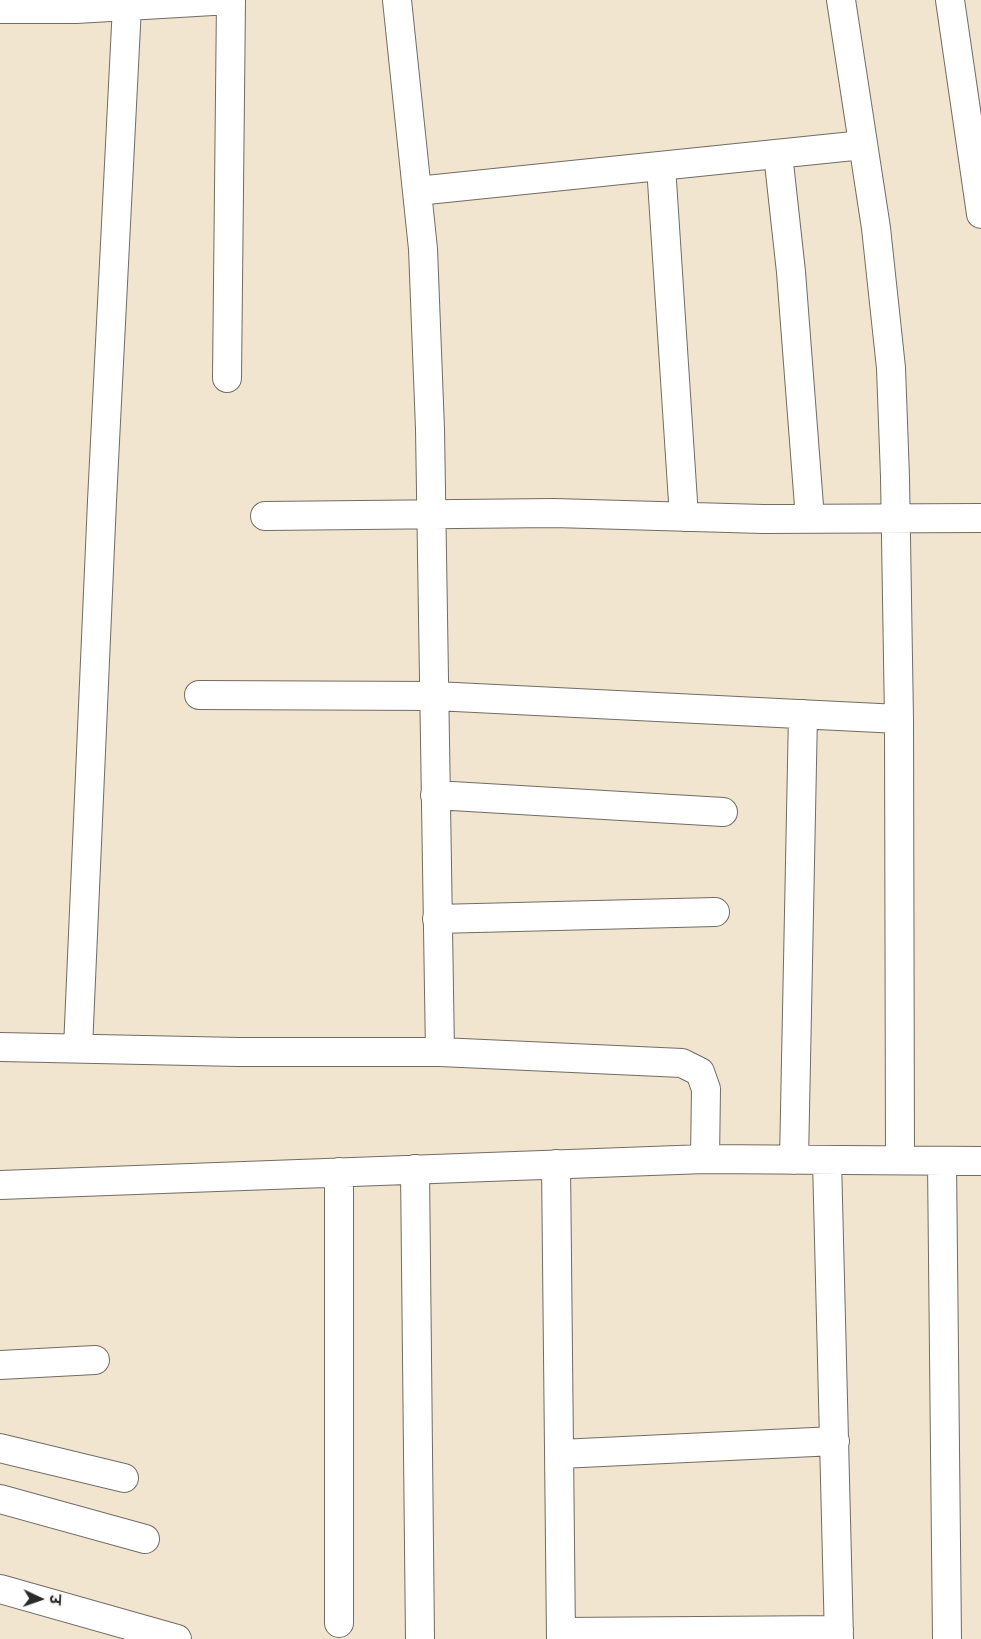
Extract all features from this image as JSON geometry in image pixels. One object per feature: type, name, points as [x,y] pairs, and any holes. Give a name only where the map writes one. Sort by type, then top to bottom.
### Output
[{"type":"street","points":[[0,9],[127,6],[230,0],[227,378]]},
{"type":"street","points":[[397,0],[423,259],[433,514],[435,795],[440,1052]]},
{"type":"street","points":[[841,0],[876,228],[891,368],[899,719],[900,1160]]},
{"type":"street","points":[[950,0],[981,214]]},
{"type":"street","points":[[78,1048],[102,501],[127,6]]},
{"type":"street","points":[[417,191],[863,145]]},
{"type":"street","points":[[778,154],[790,272],[810,519]]},
{"type":"street","points":[[661,166],[684,517]]},
{"type":"street","points":[[265,516],[554,513],[810,519],[981,518]]},
{"type":"street","points":[[199,695],[434,696],[899,719]]},
{"type":"street","points":[[794,1160],[803,714]]},
{"type":"street","points":[[435,795],[724,812]]},
{"type":"street","points":[[437,919],[715,912]]},
{"type":"street","points":[[0,1047],[239,1052],[440,1052],[682,1063],[700,1072],[706,1089],[705,1159]]},
{"type":"street","points":[[0,1185],[705,1159],[981,1161]]},
{"type":"street","points":[[556,1164],[561,1636],[839,1634],[827,1160]]},
{"type":"street","points":[[942,1162],[946,1639]]},
{"type":"street","points":[[415,1169],[420,1639]]},
{"type":"street","points":[[338,1623],[339,1172]]},
{"type":"street","points":[[0,1365],[95,1360]]},
{"type":"street","points":[[560,1454],[835,1441]]},
{"type":"street","points":[[0,1448],[124,1478]]},
{"type":"street","points":[[0,1499],[144,1539]]},
{"type":"street","points":[[0,1590],[177,1639]]}]
